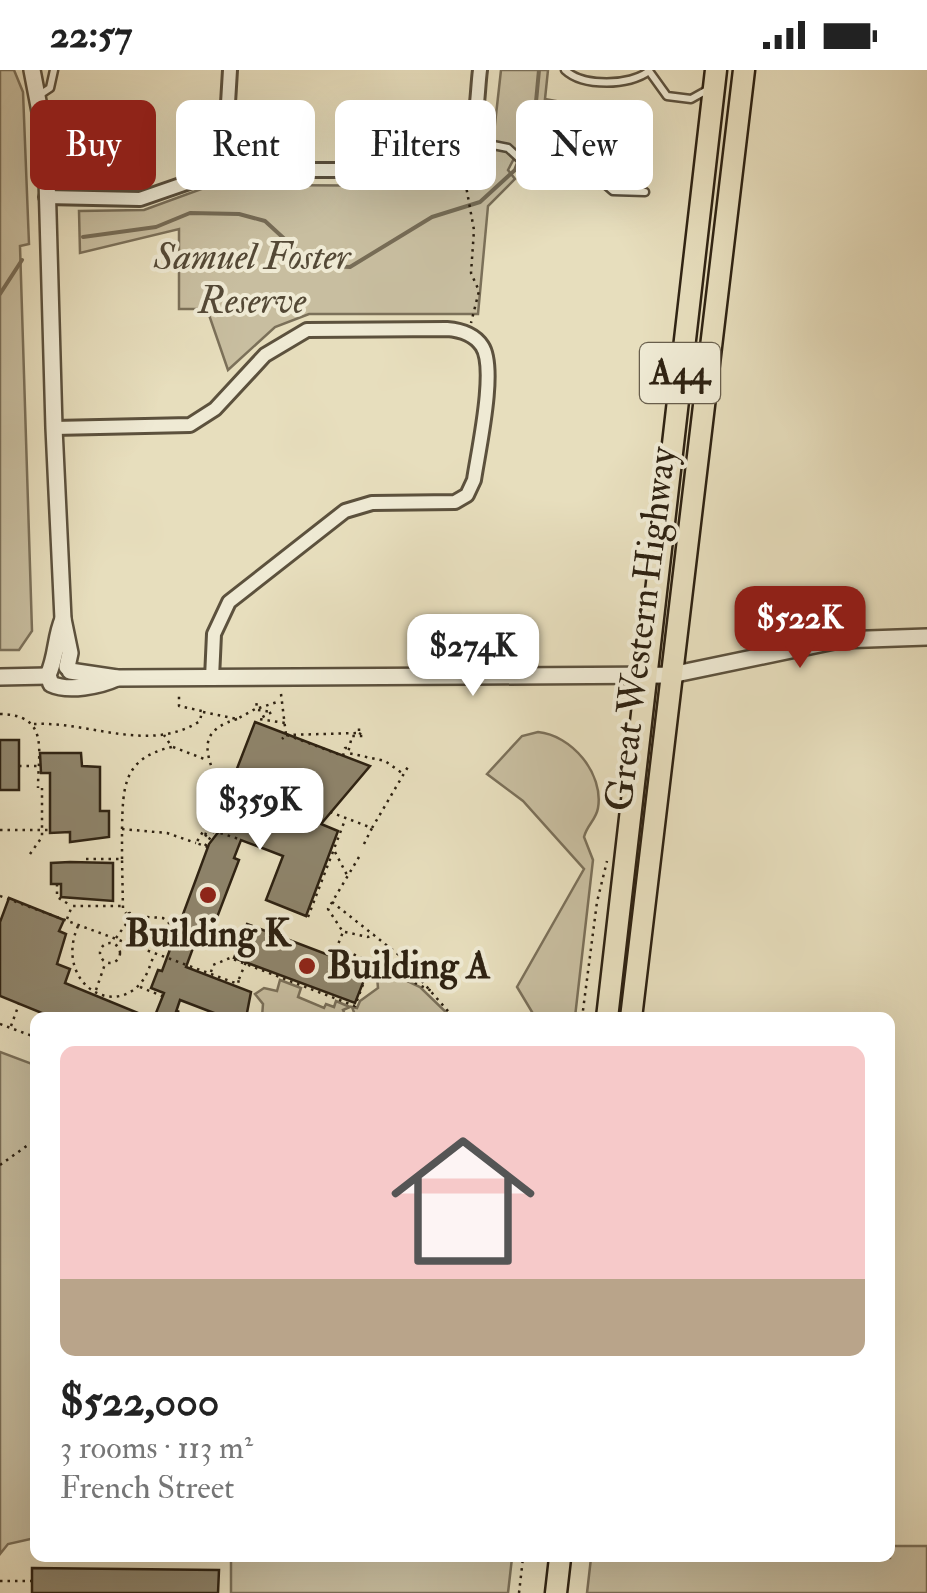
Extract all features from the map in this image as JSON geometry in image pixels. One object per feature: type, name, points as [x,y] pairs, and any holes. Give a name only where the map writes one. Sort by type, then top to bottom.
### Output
[{"type":"highway","name":"Great Western Highway","points":[[609,1012],[744,70]]},
{"type":"highway","name":"Great Western Highway","points":[[631,1012],[716,75]]},
{"type":"highway","points":[[556,1593],[560,1562]]},
{"type":"street","points":[[32,70],[45,129],[54,428],[63,619],[68,632],[59,670]]},
{"type":"street","points":[[228,100],[230,70]]},
{"type":"street","points":[[479,100],[480,70]]},
{"type":"street","points":[[46,196],[140,199],[176,187]]},
{"type":"street","points":[[54,428],[190,424],[214,409],[265,354],[307,330],[447,329],[467,334],[481,344],[488,364],[474,480],[467,495],[455,502],[372,504],[345,512],[229,602],[214,634],[212,678]]},
{"type":"street","points":[[0,677],[59,670],[117,678],[659,675],[840,640],[927,637]]},
{"type":"street","points":[[59,670],[71,679],[64,687],[117,678]]},
{"type":"lane","points":[[38,96],[50,88],[54,70]]},
{"type":"lane","points":[[566,70],[583,80],[632,80],[649,70],[658,88],[667,96],[680,99],[700,97],[716,75]]},
{"type":"lane","points":[[496,146],[508,148],[526,167],[590,172],[613,190],[645,192]]},
{"type":"path","points":[[466,190],[472,215],[471,273],[479,291],[467,334]]},
{"type":"path","points":[[281,694],[284,737]]},
{"type":"path","points":[[178,695],[179,706],[238,719]]},
{"type":"path","points":[[256,700],[257,708]]},
{"type":"path","points":[[122,829],[167,833],[206,847],[222,816],[220,792],[207,760],[207,746],[216,728],[282,700]]},
{"type":"path","points":[[257,708],[272,712],[259,719],[285,723]]},
{"type":"path","points":[[0,714],[23,716],[34,724],[113,734],[164,735],[191,727],[200,721],[202,711]]},
{"type":"path","points":[[30,854],[41,841],[42,830],[38,734],[34,724]]},
{"type":"path","points":[[359,726],[364,736],[352,736],[348,753],[385,762],[403,774]]},
{"type":"path","points":[[284,737],[360,733]]},
{"type":"path","points":[[164,735],[172,747]]},
{"type":"path","points":[[284,737],[343,756],[345,748],[349,748]]},
{"type":"path","points":[[129,918],[122,906],[124,786],[134,766],[150,753],[172,747],[207,760]]},
{"type":"path","points":[[364,844],[408,765]]},
{"type":"path","points":[[19,766],[39,766]]},
{"type":"path","points":[[276,792],[308,804]]},
{"type":"path","points":[[196,843],[212,818],[204,838],[228,812]]},
{"type":"path","points":[[330,812],[372,828]]},
{"type":"path","points":[[308,917],[346,818]]},
{"type":"path","points":[[0,830],[50,830]]},
{"type":"path","points":[[214,832],[242,840]]},
{"type":"path","points":[[333,851],[348,876]]},
{"type":"path","points":[[583,1012],[597,902],[610,854]]},
{"type":"path","points":[[86,859],[122,858]]},
{"type":"path","points":[[359,858],[328,909],[343,932],[368,937],[374,934]]},
{"type":"path","points":[[57,884],[57,897],[72,906],[122,906]]},
{"type":"path","points":[[0,896],[238,984],[246,962]]},
{"type":"path","points":[[332,902],[374,934],[449,1012]]},
{"type":"path","points":[[66,921],[72,906]]},
{"type":"path","points":[[129,918],[163,918],[176,929]]},
{"type":"path","points":[[106,962],[99,951],[114,941],[129,918]]},
{"type":"path","points":[[78,925],[70,958],[79,979],[95,991],[113,994],[137,986],[162,996]]},
{"type":"path","points":[[210,974],[213,965],[230,958],[355,1006],[370,968],[334,956],[343,932]]},
{"type":"path","points":[[106,962],[116,962],[120,956],[114,941]]},
{"type":"path","points":[[337,947],[434,992]]},
{"type":"path","points":[[137,986],[154,954]]},
{"type":"path","points":[[95,991],[106,962]]},
{"type":"path","points":[[10,1028],[20,1004]]},
{"type":"path","points":[[0,1024],[30,1036]]},
{"type":"path","points":[[0,1165],[30,1144]]},
{"type":"path","points":[[519,1593],[523,1562]]},
{"type":"path","points":[[0,1580],[32,1581]]},
{"type":"green space","points":[[0,70],[14,70],[23,92],[29,244],[20,246],[32,631],[19,650],[0,650]]},
{"type":"green space","name":"Samuel Foster Reserve","points":[[501,70],[548,70],[545,99],[550,100],[516,100],[516,155],[508,170],[515,179],[488,206],[478,314],[309,314],[275,327],[228,370],[207,309],[179,309],[179,229],[80,253],[79,211],[144,210],[199,190],[315,190],[315,185],[335,186],[335,190],[496,190],[496,115]]},
{"type":"green space","points":[[538,732],[562,740],[583,758],[596,782],[597,812],[584,837],[593,860],[576,1012],[532,1012],[517,987],[584,869],[523,801],[487,774],[522,736]]},
{"type":"green space","points":[[376,966],[420,987],[446,1012],[354,1012],[352,1007],[357,1008],[378,988]]},
{"type":"green space","points":[[280,980],[301,988],[298,997],[324,1008],[326,1004],[334,1007],[336,1001],[350,1007],[344,1012],[262,1012],[263,1004],[255,994],[264,988],[277,991]]},
{"type":"green space","points":[[0,1052],[30,1063],[30,1539],[8,1544],[0,1554]]},
{"type":"green space","points":[[895,1546],[927,1546],[927,1593],[587,1593],[591,1562],[895,1562]]},
{"type":"green space","points":[[231,1562],[512,1562],[508,1593],[231,1593]]},
{"type":"building","points":[[255,722],[370,766],[321,824],[338,831],[306,916],[266,900],[283,856],[241,840],[234,858],[239,860],[208,941],[197,937],[186,967],[251,992],[247,1012],[211,1012],[180,1000],[176,1012],[156,1012],[164,993],[151,988],[158,970],[162,971],[209,844],[230,817],[221,810]],"holes":[[[281,779],[312,791],[303,817],[271,805]]]},
{"type":"building","points":[[0,740],[19,740],[19,790],[0,790]]},
{"type":"building","points":[[40,753],[81,753],[82,766],[100,767],[100,811],[109,811],[109,837],[70,842],[70,832],[50,833],[50,773],[41,773]]},
{"type":"building","points":[[51,863],[113,863],[113,901],[61,897],[61,884],[51,884]]},
{"type":"building","points":[[9,898],[64,920],[59,931],[66,934],[57,964],[70,969],[65,983],[135,1012],[39,1012],[0,996],[0,922]]},
{"type":"building","name":"Building A","points":[[247,924],[368,970],[355,1003],[234,958]]},
{"type":"building","points":[[32,1568],[219,1570],[218,1593],[32,1593]]},
{"type":"waterway","points":[[83,237],[156,227],[190,213],[239,214],[265,221],[302,255],[324,266],[350,267],[432,217],[480,202],[515,170],[534,123],[539,70]]},
{"type":"waterway","points":[[0,294],[22,260]]},
{"type":"place","name":"Building K","points":[[208,895]]},
{"type":"place","name":"Building A","points":[[307,966]]}]
